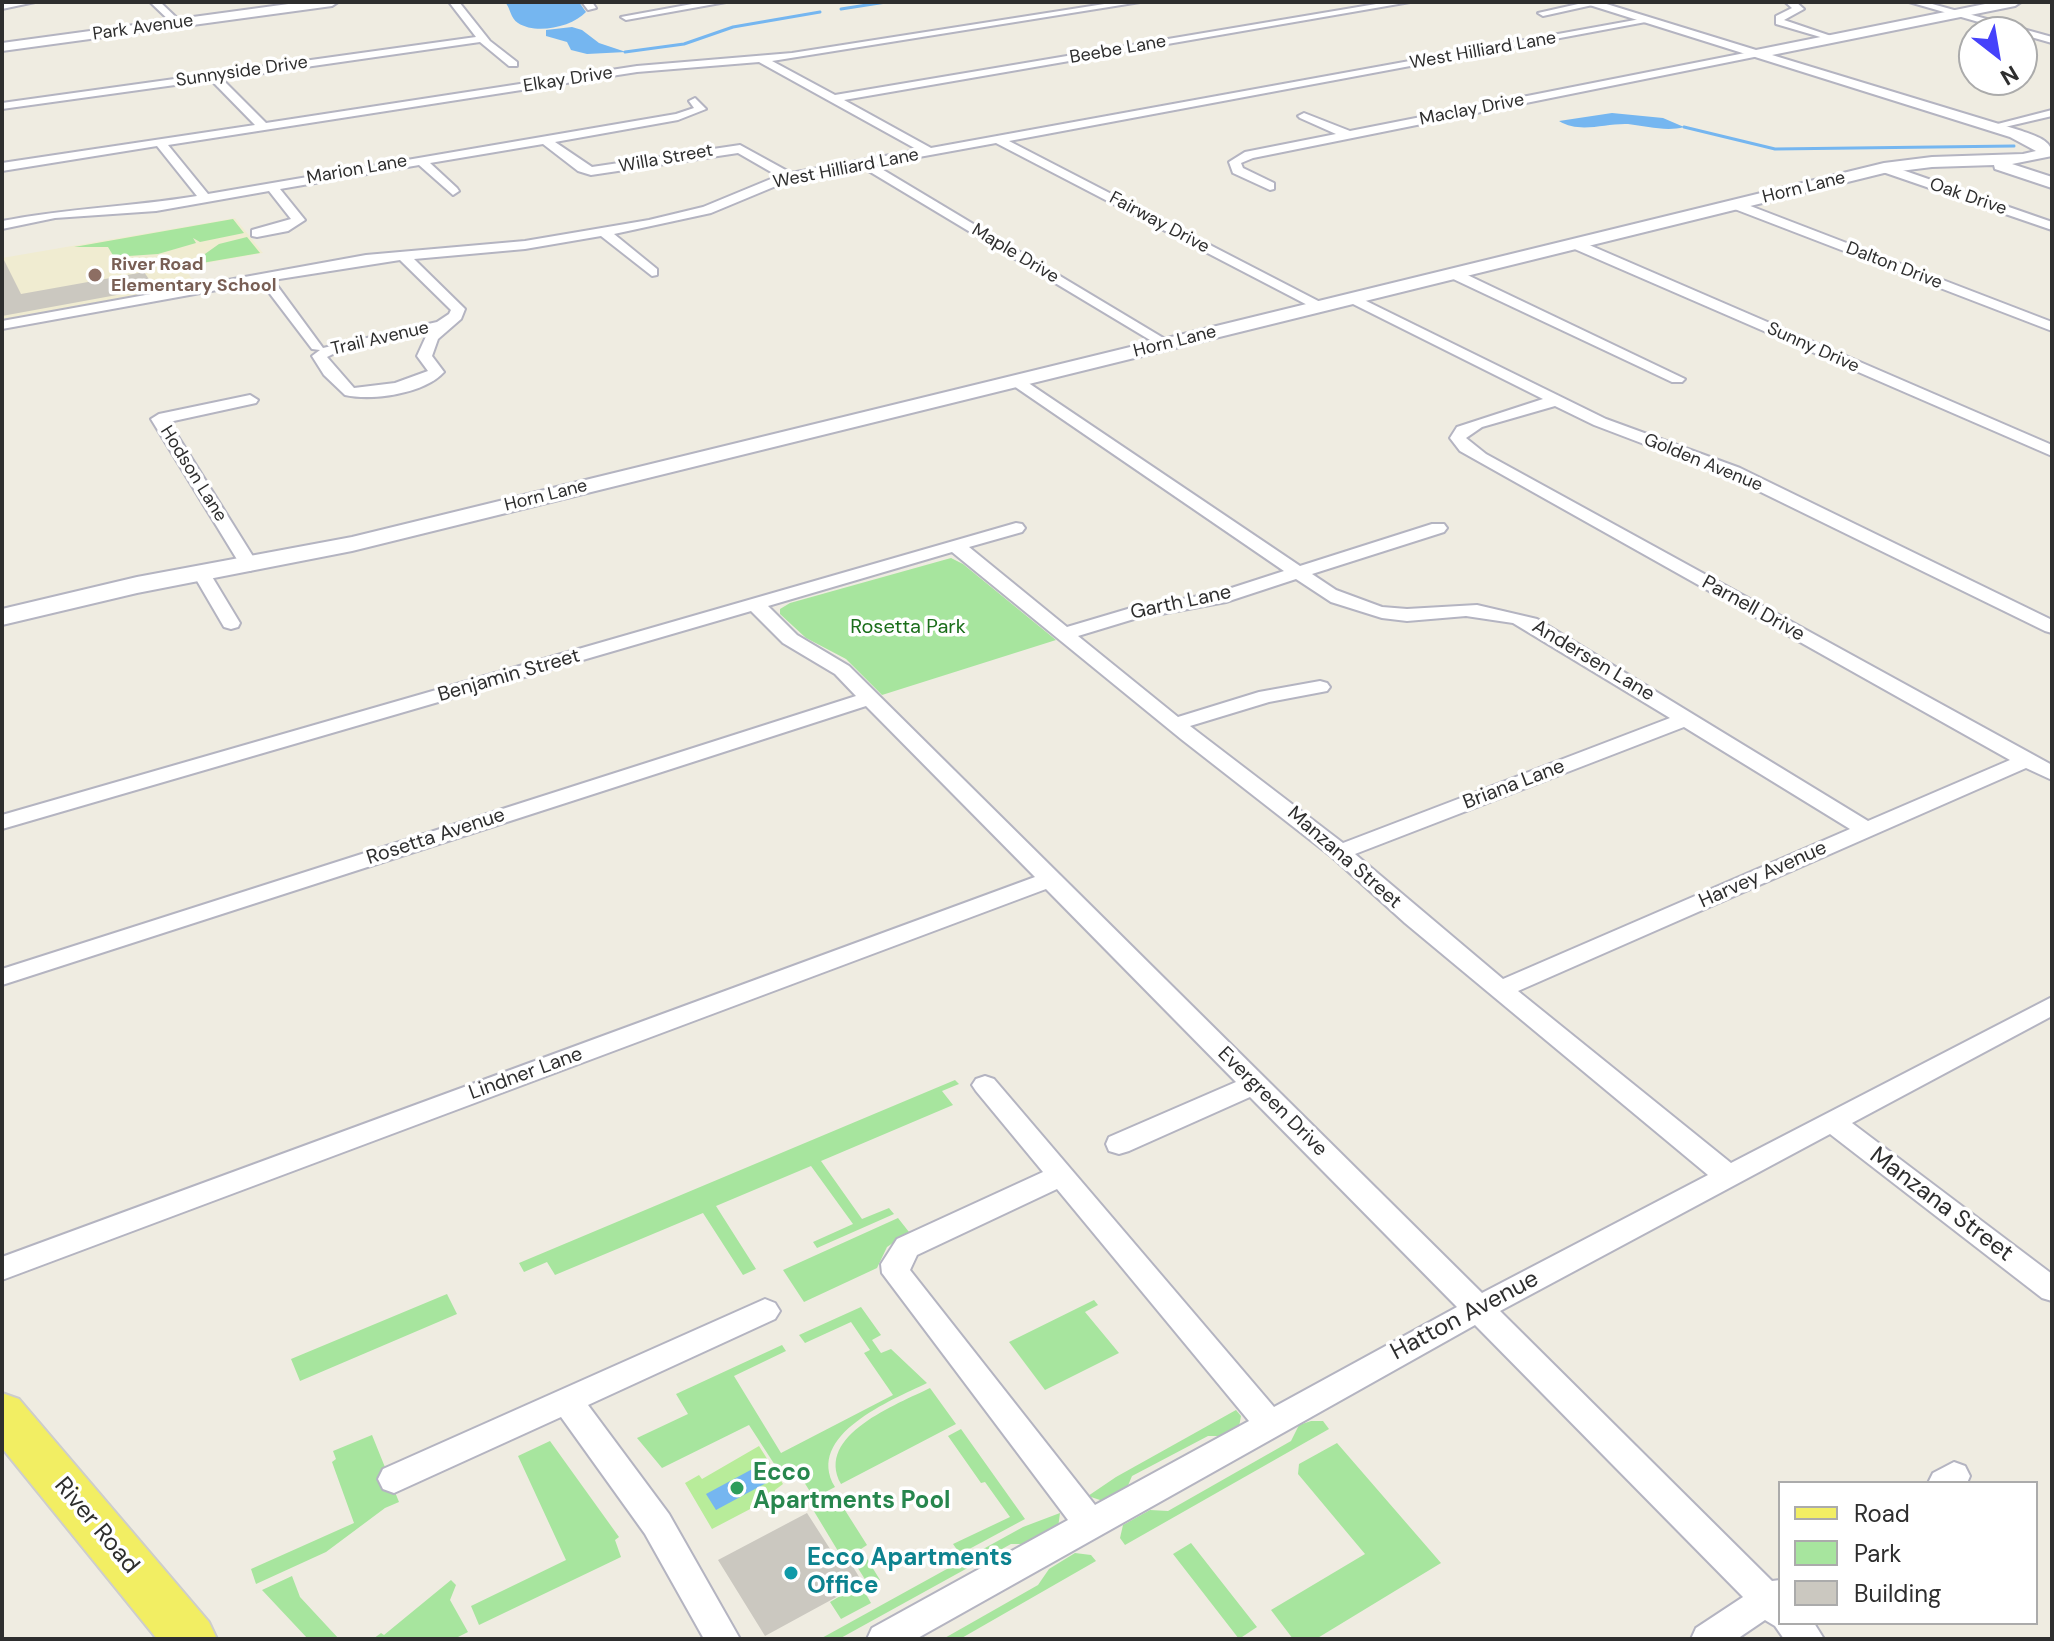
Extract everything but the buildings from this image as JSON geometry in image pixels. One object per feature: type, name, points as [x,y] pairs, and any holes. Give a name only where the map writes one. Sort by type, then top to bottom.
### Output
[{"type":"main road","name":"River Road","points":[[7,1428],[190,1639]]},
{"type":"street","points":[[2,6],[30,2]]},
{"type":"street","points":[[155,2],[177,23]]},
{"type":"street","name":"Park Avenue","points":[[2,47],[332,2]]},
{"type":"street","points":[[454,2],[483,39],[513,64]]},
{"type":"street","points":[[626,17],[721,2]]},
{"type":"street","name":"Elkay Drive","points":[[2,167],[646,68],[763,60],[1135,2]]},
{"type":"street","name":"Beebe Lane","points":[[832,99],[1405,2]]},
{"type":"street","points":[[1790,2],[1799,7],[1798,10],[1779,18],[1779,22],[1830,39]]},
{"type":"street","points":[[1914,2],[1961,16]]},
{"type":"street","points":[[1755,54],[2015,2]]},
{"type":"street","points":[[1543,13],[1589,3]]},
{"type":"street","name":"Horn Lane","points":[[2,617],[137,585],[250,566],[352,544],[1884,168],[2031,158],[2046,153],[2046,149],[2035,142],[1992,127],[1589,3]]},
{"type":"street","name":"West Hilliard Lane","points":[[2,325],[403,255],[504,248],[604,232],[696,214],[790,178],[1646,21]]},
{"type":"street","name":"Sunnyside Drive","points":[[2,106],[483,39]]},
{"type":"street","name":"Maclay Drive","points":[[1270,186],[1237,170],[1235,162],[1249,155],[1755,54]]},
{"type":"street","points":[[763,60],[930,152]]},
{"type":"street","points":[[213,76],[263,126]]},
{"type":"street","name":"Marion Lane","points":[[2,225],[41,216],[156,207],[203,196],[686,115],[700,109],[695,101]]},
{"type":"street","points":[[1992,127],[2052,113]]},
{"type":"street","points":[[1304,116],[1348,135]]},
{"type":"street","name":"Willa Street","points":[[544,139],[589,172],[746,148],[790,178]]},
{"type":"street","name":"Fairway Drive","points":[[999,140],[1319,307]]},
{"type":"street","points":[[160,142],[203,196]]},
{"type":"street","points":[[420,160],[453,191]]},
{"type":"street","points":[[1984,161],[2052,183]]},
{"type":"street","name":"Maple Drive","points":[[865,164],[1165,345]]},
{"type":"street","name":"Oak Drive","points":[[1884,168],[2052,226]]},
{"type":"street","points":[[257,233],[283,228],[299,220],[270,185]]},
{"type":"street","name":"Dalton Drive","points":[[1736,205],[2052,327]]},
{"type":"street","points":[[604,232],[652,272]]},
{"type":"street","name":"Sunny Drive","points":[[1575,244],[2052,451]]},
{"type":"street","points":[[403,255],[458,309],[458,314],[442,325]]},
{"type":"street","points":[[1454,274],[1677,379]]},
{"type":"street","points":[[264,277],[317,346]]},
{"type":"street","name":"Golden Avenue","points":[[1354,299],[1619,430],[1734,472],[2052,627]]},
{"type":"street","name":"Trail Avenue","points":[[442,325],[431,338],[424,356],[436,372],[418,382],[350,392],[319,356],[336,347],[442,325]]},
{"type":"street","name":"Andersen Lane","points":[[1016,381],[1329,594],[1364,609],[1411,615],[1475,611],[1521,619],[1688,718],[1867,830]]},
{"type":"street","name":"Hodson Lane","points":[[250,400],[159,419],[250,566]]},
{"type":"street","name":"Parnell Drive","points":[[1557,400],[1476,424],[1463,430],[1458,438],[1480,457],[2052,774]]},
{"type":"street","name":"Benjamin Street","points":[[2,822],[1016,528]]},
{"type":"street","name":"Garth Lane","points":[[1064,634],[1131,614],[1198,604],[1438,528]]},
{"type":"street","name":"Manzana Street","points":[[956,546],[1175,724],[1340,852],[1500,990],[1727,1175]]},
{"type":"street","points":[[202,574],[231,623]]},
{"type":"street","name":"Evergreen Drive","points":[[755,604],[785,635],[832,662],[869,698],[1778,1605]]},
{"type":"street","points":[[1175,724],[1266,696],[1320,687]]},
{"type":"street","name":"Rosetta Avenue","points":[[2,977],[869,698]]},
{"type":"street","name":"Briana Lane","points":[[1340,852],[1688,718]]},
{"type":"street","name":"Harvey Avenue","points":[[1500,990],[2027,760]]},
{"type":"street","name":"Lindner Lane","points":[[2,1269],[1051,879]]},
{"type":"street","name":"Hatton Avenue","points":[[884,1639],[1478,1309],[1727,1175],[2050,1009]]},
{"type":"street","points":[[1119,1144],[1255,1084]]},
{"type":"street","points":[[985,1085],[1269,1423]]},
{"type":"street","name":"Manzana Street","points":[[1831,1121],[2052,1290]]},
{"type":"street","points":[[1060,1176],[907,1247],[895,1264],[896,1273],[1090,1524]]},
{"type":"street","points":[[394,1479],[765,1311]]},
{"type":"street","points":[[566,1401],[657,1524],[723,1639]]},
{"type":"street","points":[[1708,1639],[1778,1608]]},
{"type":"shaded area","name":"River Road Elementary School","points":[[235,218],[263,253],[184,267],[196,285],[2,321],[2,258]]},
{"type":"green space","points":[[233,219],[244,233],[200,242],[193,238],[196,243],[158,254],[114,257],[108,247],[74,247]]},
{"type":"green space","points":[[247,237],[260,253],[202,263],[195,261],[219,244]]},
{"type":"green space","name":"Rosetta Park","points":[[951,558],[963,564],[1056,640],[882,695],[846,659],[806,638],[780,614],[780,609],[790,603]]},
{"type":"green space","points":[[955,1080],[959,1084],[942,1091],[953,1105],[821,1161],[862,1219],[889,1208],[894,1214],[817,1248],[813,1242],[853,1224],[811,1166],[716,1206],[756,1269],[743,1275],[703,1213],[555,1275],[547,1262],[524,1272],[519,1263]]},
{"type":"green space","points":[[898,1218],[909,1232],[887,1247],[877,1268],[804,1302],[783,1270]]},
{"type":"green space","points":[[447,1294],[457,1314],[300,1381],[291,1359]]},
{"type":"green space","points":[[1094,1300],[1098,1305],[1085,1312],[1119,1353],[1045,1390],[1009,1342]]},
{"type":"green space","points":[[861,1307],[881,1335],[872,1340],[881,1353],[891,1349],[927,1383],[874,1410],[841,1436],[831,1451],[829,1468],[835,1487],[814,1498],[796,1469],[782,1476],[749,1425],[662,1468],[637,1438],[688,1414],[676,1394],[782,1345],[786,1351],[734,1376],[781,1453],[893,1395],[864,1353],[870,1350],[851,1322],[805,1343],[799,1335]]},
{"type":"green space","points":[[930,1388],[956,1424],[841,1484],[836,1466],[839,1451],[849,1436],[881,1412]]},
{"type":"green space","points":[[1236,1410],[1241,1416],[1239,1427],[1224,1436],[1208,1436],[1132,1476],[1127,1488],[1106,1502],[1088,1496],[1116,1477]]},
{"type":"green space","points":[[1323,1421],[1329,1429],[1125,1545],[1120,1538],[1123,1525],[1150,1510],[1168,1511],[1291,1441],[1299,1425]]},
{"type":"green space","points":[[961,1429],[1025,1519],[960,1554],[953,1544],[1010,1517],[948,1436]]},
{"type":"green space","points":[[372,1435],[399,1502],[385,1508],[326,1552],[256,1584],[251,1569],[354,1523],[332,1462],[336,1459],[333,1451]]},
{"type":"green space","points":[[550,1441],[619,1537],[615,1540],[621,1557],[479,1625],[471,1606],[566,1560],[518,1456]]},
{"type":"green space","points":[[1337,1443],[1441,1563],[1316,1639],[1293,1639],[1271,1610],[1365,1554],[1298,1474],[1299,1464]]},
{"type":"green space","points":[[759,1446],[783,1484],[775,1490],[775,1496],[712,1529],[685,1483],[699,1475],[702,1479]]},
{"type":"green space","points":[[836,1496],[867,1545],[861,1549],[880,1580],[863,1589],[871,1603],[841,1619],[830,1602],[866,1581],[851,1557],[844,1561],[812,1508]]},
{"type":"green space","points":[[1060,1513],[1058,1528],[1025,1544],[1011,1544],[839,1639],[820,1639],[1023,1527]]},
{"type":"green space","points":[[1191,1543],[1257,1627],[1239,1639],[1173,1554]]},
{"type":"green space","points":[[1075,1553],[1091,1555],[1096,1561],[960,1639],[943,1639],[1038,1585],[1049,1569]]},
{"type":"green space","points":[[292,1576],[300,1597],[339,1639],[308,1639],[262,1590]]},
{"type":"green space","points":[[451,1580],[456,1585],[450,1600],[468,1632],[454,1639],[373,1639],[381,1633],[384,1635]]},
{"type":"water","points":[[505,2],[579,2],[586,12],[572,22],[554,28],[534,28],[515,21]]},
{"type":"water","points":[[572,27],[582,30],[599,43],[626,52],[587,54],[571,50],[567,42],[546,36],[546,30]]},
{"type":"water","points":[[1612,113],[1663,118],[1684,127],[1663,129],[1628,124],[1575,127],[1559,121]]},
{"type":"water","name":"Ecco Apartments Pool","points":[[758,1466],[768,1482],[716,1510],[706,1494]]},
{"type":"waterway","points":[[841,9],[886,2]]},
{"type":"waterway","points":[[625,52],[684,44],[733,27],[820,12]]},
{"type":"waterway","points":[[1684,127],[1775,149],[2014,146]]},
{"type":"place","name":"River Road Elementary School","points":[[95,275]]},
{"type":"place","name":"Ecco Apartments Pool","points":[[737,1488]]},
{"type":"place","name":"Ecco Apartments Office","points":[[791,1573]]}]
